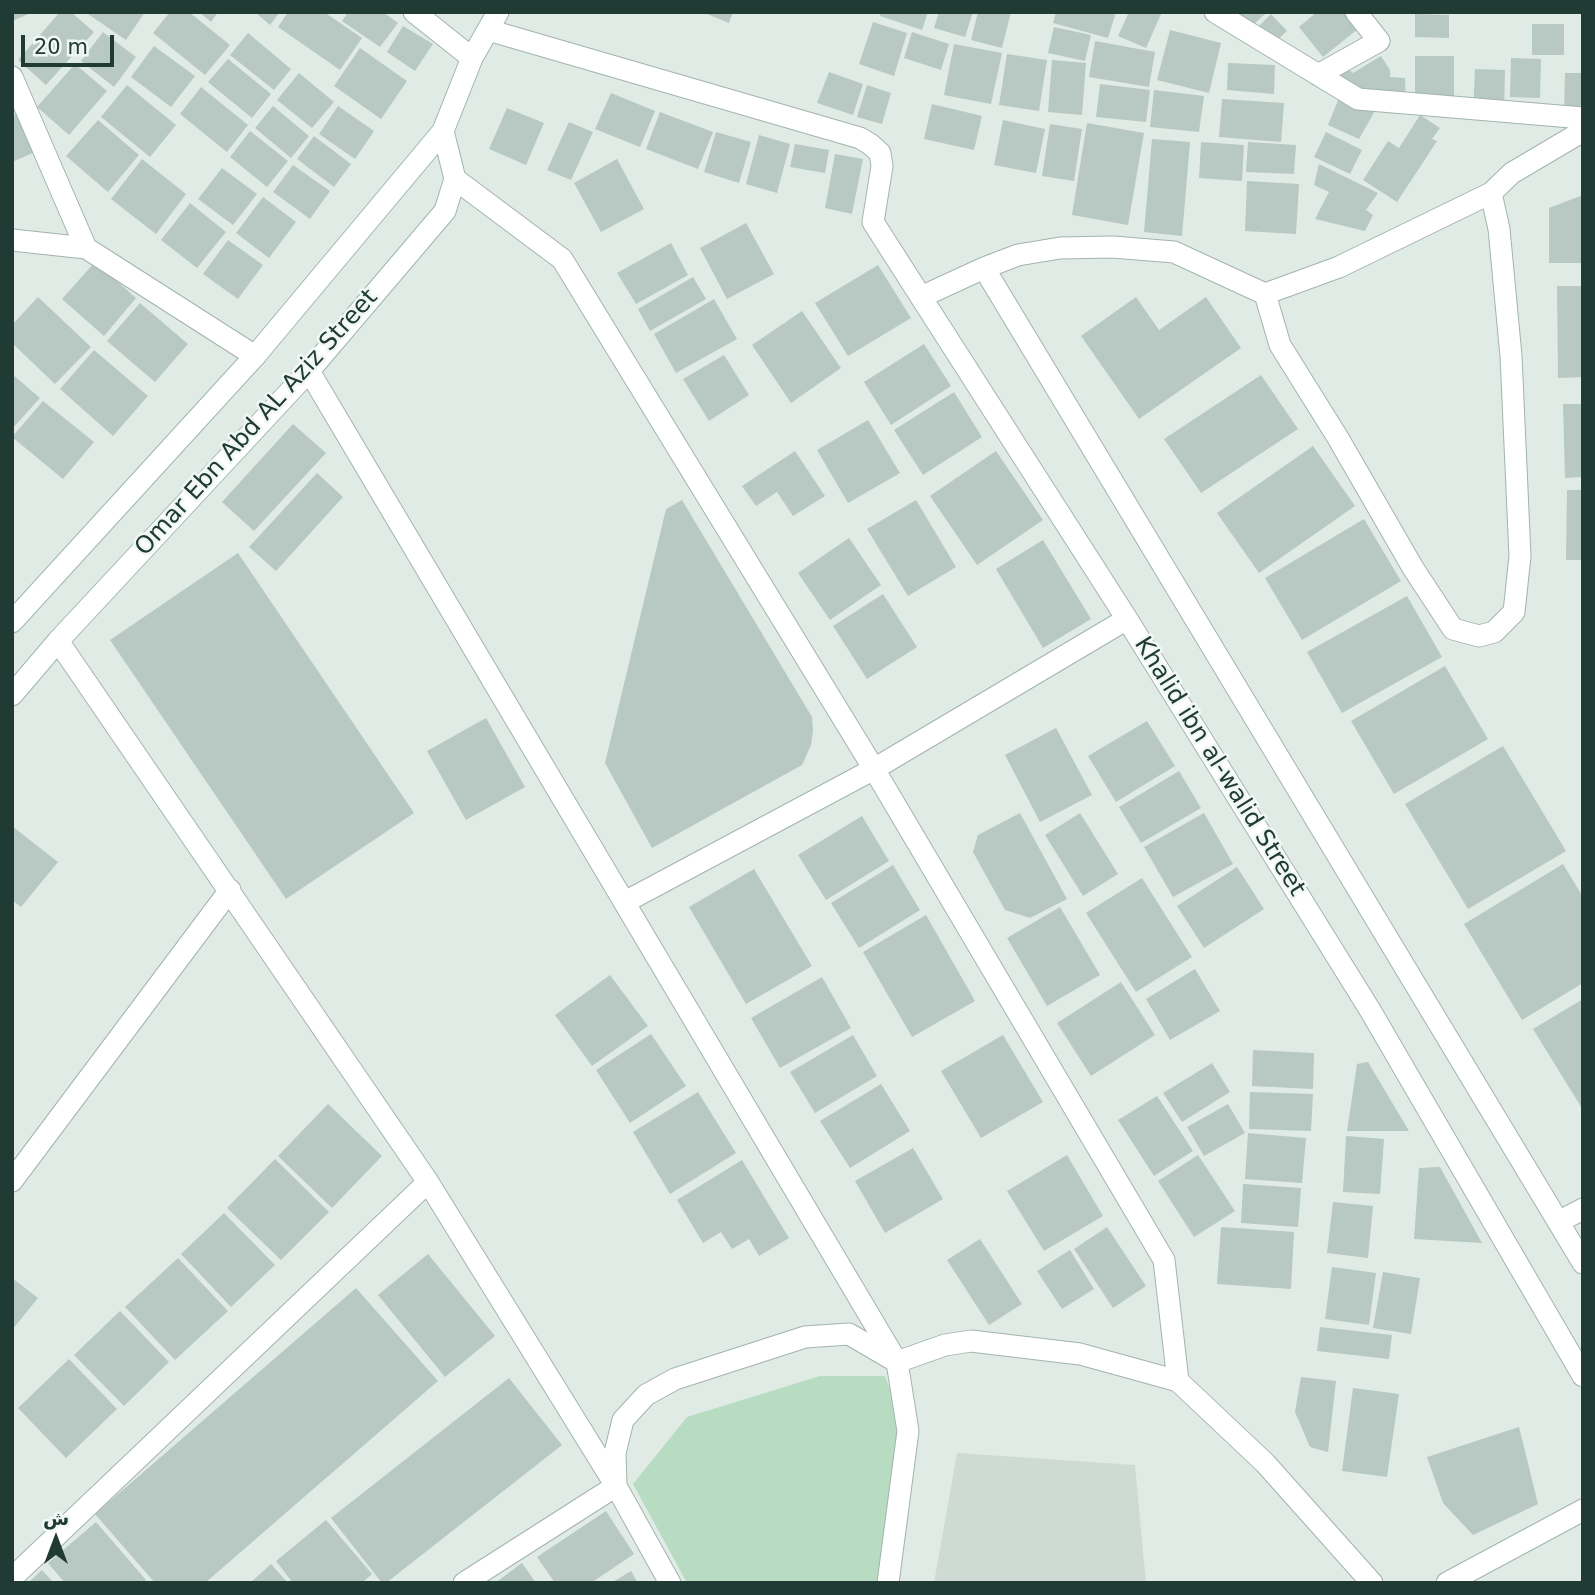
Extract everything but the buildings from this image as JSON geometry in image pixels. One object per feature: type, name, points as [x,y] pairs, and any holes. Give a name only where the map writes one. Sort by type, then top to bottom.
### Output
[{"type":"street","points":[[414,12],[472,58]]},
{"type":"street","points":[[1215,12],[1358,99],[1583,118]]},
{"type":"street","points":[[1318,75],[1379,41],[1356,12]]},
{"type":"street","points":[[493,21],[860,138],[880,153],[882,166],[873,222],[1127,619]]},
{"type":"street","name":"Omar Ebn Abd AL Aziz Street","points":[[12,622],[255,356],[443,131],[472,58],[493,21]]},
{"type":"street","points":[[12,77],[86,248]]},
{"type":"street","points":[[443,131],[456,179],[562,258],[874,769],[1164,1260],[1178,1381]]},
{"type":"street","points":[[921,297],[1018,255],[1060,248],[1114,247],[1174,252],[1265,294],[1339,267],[1491,193],[1512,173],[1583,131]]},
{"type":"street","name":"Omar Ebn Abd AL Aziz Street","points":[[12,695],[58,640],[309,371],[445,211],[456,179]]},
{"type":"street","points":[[1265,294],[1280,345],[1338,438],[1413,568],[1453,629],[1479,636],[1494,632],[1514,612],[1520,556],[1511,356],[1499,229],[1491,193]]},
{"type":"street","points":[[12,240],[86,248],[255,356]]},
{"type":"street","points":[[984,268],[1583,1263]]},
{"type":"street","points":[[309,371],[897,1362],[908,1431],[888,1583]]},
{"type":"street","name":"Khalid ibn al-walid Street","points":[[625,902],[874,769],[1127,619],[1370,1010],[1583,1376]]},
{"type":"street","points":[[58,640],[428,1182],[616,1486],[670,1583]]},
{"type":"street","points":[[12,1181],[230,890]]},
{"type":"street","points":[[12,1578],[428,1182]]},
{"type":"street","points":[[1558,1222],[1583,1209]]},
{"type":"street","points":[[616,1486],[615,1453],[623,1420],[646,1395],[675,1379],[805,1337],[849,1334],[897,1362],[945,1345],[971,1341],[1080,1354],[1178,1381],[1265,1463],[1372,1583]]},
{"type":"street","points":[[464,1583],[616,1486]]},
{"type":"street","points":[[1447,1583],[1583,1510]]},
{"type":"shaded area","points":[[957,1453],[1135,1465],[1146,1583],[934,1583]]},
{"type":"green space","points":[[820,1376],[885,1376],[903,1425],[881,1583],[687,1583],[633,1484],[687,1417]]}]
